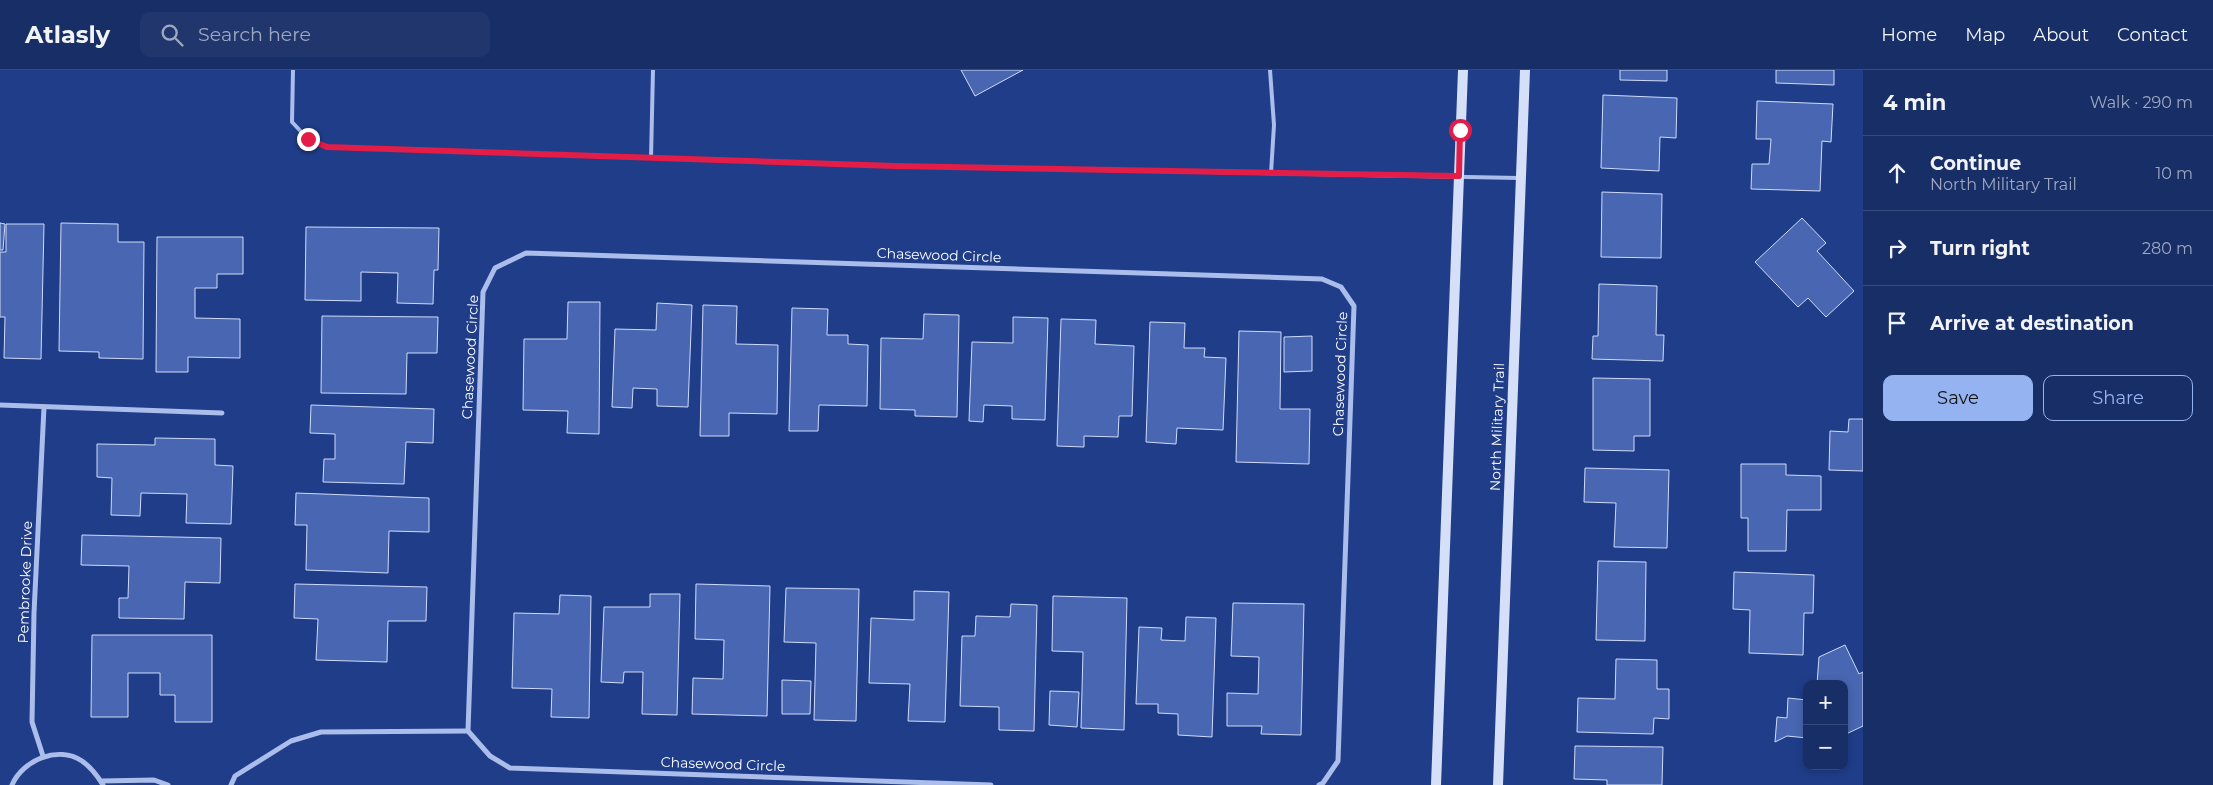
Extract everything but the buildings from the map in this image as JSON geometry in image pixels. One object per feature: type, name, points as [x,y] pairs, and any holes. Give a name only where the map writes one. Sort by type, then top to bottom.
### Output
[{"type":"main road","points":[[1436,785],[1463,70]]},
{"type":"main road","name":"North Military Trail","points":[[1498,785],[1525,70]]},
{"type":"street","name":"Chasewood Circle","points":[[991,785],[510,768],[490,756],[468,731],[483,292],[495,268],[526,253],[1322,278],[1341,287],[1354,306],[1338,761],[1322,784],[1319,785]]},
{"type":"street","points":[[0,405],[222,413]]},
{"type":"street","name":"Pembrooke Drive","points":[[43,756],[32,722],[34,613],[44,407]]},
{"type":"street","points":[[230,785],[236,776],[291,741],[320,732],[468,731]]},
{"type":"street","points":[[12,785],[26,766],[43,756],[62,754],[80,760],[96,773],[102,783],[154,780],[168,785]]},
{"type":"lane","points":[[293,70],[292,122],[308,139],[327,147],[895,166],[1520,178]]},
{"type":"lane","points":[[651,158],[653,70]]},
{"type":"lane","points":[[1270,70],[1274,125],[1272,172]]},
{"type":"route","points":[[308,139],[327,147],[895,166],[1459,176],[1460,130]]}]
